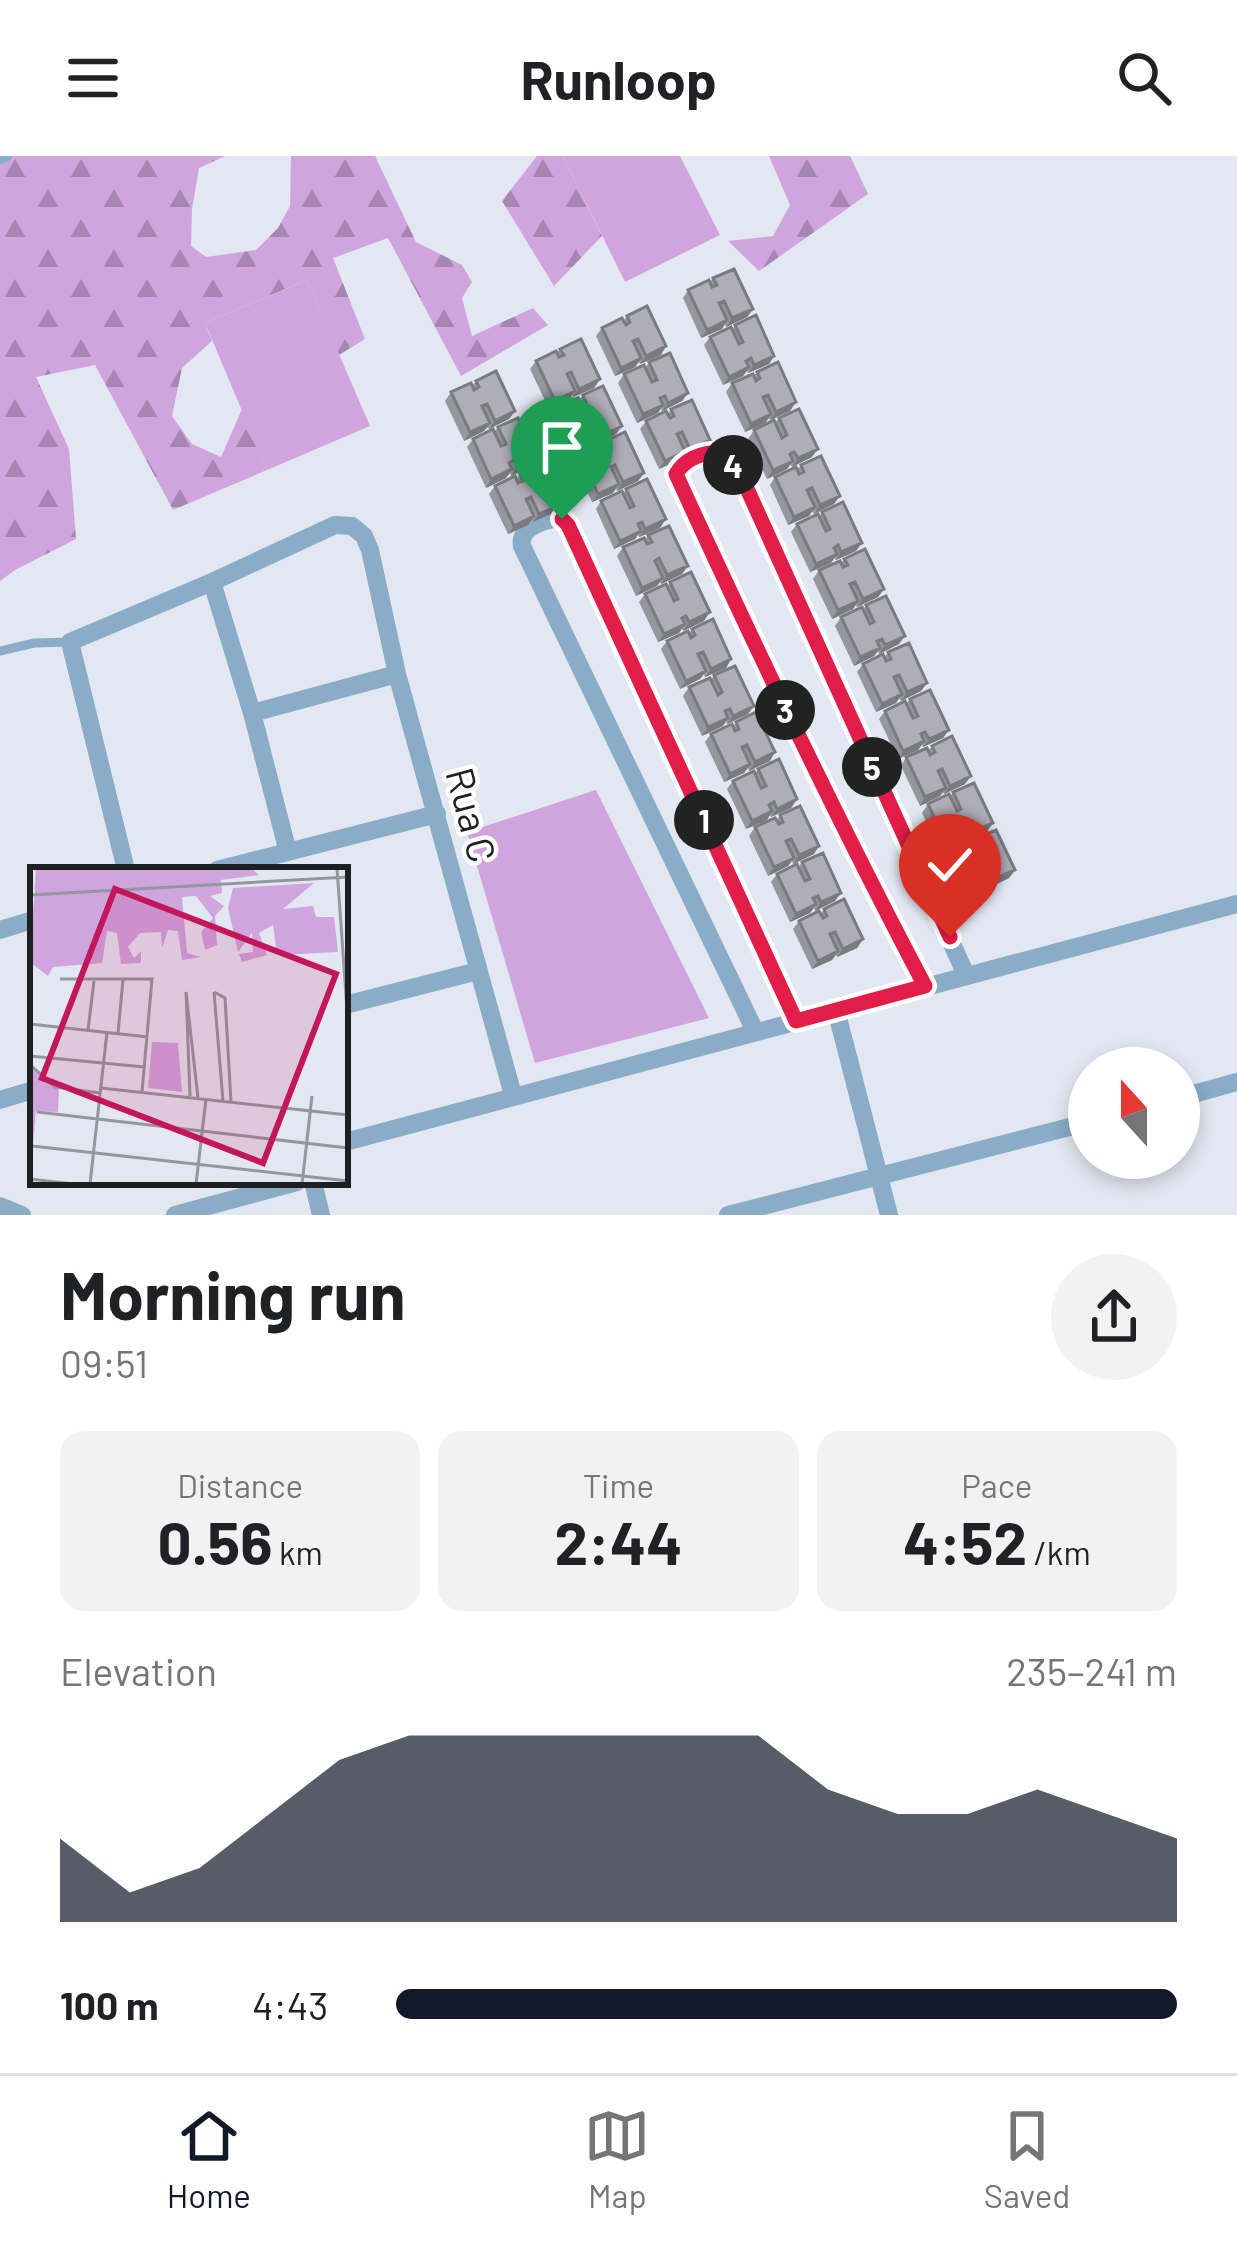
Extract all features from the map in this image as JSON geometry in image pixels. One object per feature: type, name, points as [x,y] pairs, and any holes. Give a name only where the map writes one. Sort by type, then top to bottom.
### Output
[{"type":"street","points":[[925,986],[762,663],[676,474],[683,462],[724,452],[744,482],[966,975]]},
{"type":"street","points":[[755,1031],[522,546],[523,532],[541,524],[562,519],[568,525],[796,1021]]},
{"type":"street","name":"Rua C","points":[[212,582],[335,525],[352,526],[364,536],[397,674],[513,1095]]},
{"type":"street","points":[[125,867],[70,642],[212,582],[288,852]]},
{"type":"street","points":[[252,713],[397,674]]},
{"type":"street","points":[[233,867],[437,814]]},
{"type":"street","points":[[348,1141],[1237,904]]},
{"type":"street","points":[[0,929],[30,921]]},
{"type":"street","points":[[348,1004],[478,971]]},
{"type":"street","points":[[836,1010],[889,1215]]},
{"type":"street","points":[[1200,1092],[1237,1082]]},
{"type":"street","points":[[0,1100],[30,1091]]},
{"type":"street","points":[[728,1215],[1068,1128]]},
{"type":"street","points":[[175,1215],[286,1185]]},
{"type":"street","points":[[314,1185],[321,1215]]},
{"type":"street","points":[[0,1206],[22,1215]]},
{"type":"lane","points":[[0,651],[70,642]]},
{"type":"green space","points":[[0,156],[225,156],[199,168],[191,246],[206,257],[256,250],[278,228],[290,206],[291,156],[375,156],[416,242],[462,265],[472,282],[462,298],[472,336],[533,308],[548,325],[461,376],[388,238],[333,258],[365,339],[339,355],[307,280],[205,323],[212,341],[182,368],[172,416],[192,444],[221,457],[242,409],[267,470],[173,510],[95,365],[36,377],[69,449],[76,539],[0,581]]},
{"type":"green space","points":[[537,156],[563,156],[602,236],[554,286],[502,201]]},
{"type":"green space","points":[[563,156],[680,156],[720,235],[625,282]]},
{"type":"green space","points":[[769,156],[850,156],[868,194],[759,271],[728,241],[773,236],[790,205]]},
{"type":"green space","points":[[307,280],[370,426],[267,470],[205,323]]},
{"type":"green space","points":[[596,790],[709,1018],[535,1063],[467,832]]},
{"type":"building","points":[[734,269],[753,309],[732,318],[724,301],[719,303],[727,320],[707,330],[688,290],[709,280],[712,287],[717,285],[713,278]]},
{"type":"building","points":[[647,306],[666,346],[646,356],[638,339],[633,341],[641,358],[621,368],[602,328],[622,318],[626,325],[630,322],[627,316]]},
{"type":"building","points":[[756,315],[774,356],[754,365],[751,358],[746,361],[749,367],[729,377],[710,337],[731,327],[739,344],[743,342],[735,325]]},
{"type":"building","points":[[581,339],[600,379],[579,389],[571,372],[567,374],[575,391],[555,401],[536,361],[556,351],[559,357],[564,355],[560,349]]},
{"type":"building","points":[[670,353],[688,393],[668,403],[665,396],[660,398],[663,405],[643,414],[624,374],[644,365],[652,382],[657,380],[649,362]]},
{"type":"building","points":[[778,362],[796,402],[776,412],[768,395],[763,397],[771,414],[751,424],[732,383],[753,374],[756,381],[760,378],[757,372]]},
{"type":"building","points":[[496,371],[515,411],[495,421],[487,404],[482,406],[490,423],[470,432],[451,392],[471,383],[474,390],[479,387],[476,381]]},
{"type":"building","points":[[603,386],[622,426],[601,436],[598,429],[594,431],[597,438],[576,447],[557,407],[578,398],[586,415],[590,412],[583,395]]},
{"type":"building","points":[[692,400],[710,440],[690,449],[682,432],[677,434],[685,451],[665,461],[646,421],[666,411],[670,418],[674,416],[671,409]]},
{"type":"building","points":[[799,409],[818,449],[798,458],[794,452],[790,454],[793,461],[773,470],[754,430],[774,420],[782,438],[787,435],[779,418]]},
{"type":"building","points":[[518,418],[537,458],[517,467],[514,460],[509,463],[512,469],[491,479],[473,439],[493,429],[501,446],[506,444],[498,427]]},
{"type":"building","points":[[625,432],[644,473],[623,482],[615,465],[611,467],[619,484],[598,494],[580,454],[600,444],[603,451],[608,449],[604,442]]},
{"type":"building","points":[[821,456],[840,496],[820,505],[812,488],[807,490],[815,507],[794,517],[775,477],[796,467],[799,474],[804,472],[801,465]]},
{"type":"building","points":[[540,465],[559,505],[539,514],[531,497],[526,499],[534,516],[514,526],[495,486],[515,476],[518,483],[523,481],[520,474]]},
{"type":"building","points":[[647,479],[666,519],[645,529],[642,522],[638,524],[641,531],[620,541],[601,501],[622,491],[630,508],[634,506],[626,489]]},
{"type":"building","points":[[843,502],[862,543],[841,552],[838,545],[834,548],[837,554],[816,564],[797,524],[818,514],[826,531],[830,529],[822,512]]},
{"type":"building","points":[[669,526],[688,566],[667,575],[659,558],[655,561],[663,578],[642,588],[623,547],[644,538],[647,544],[652,542],[648,535]]},
{"type":"building","points":[[865,549],[884,589],[863,599],[855,582],[850,584],[858,601],[838,610],[819,570],[840,561],[843,567],[848,565],[844,559]]},
{"type":"building","points":[[691,572],[710,612],[689,622],[686,616],[682,618],[685,624],[664,634],[645,594],[666,584],[674,601],[678,599],[670,582]]},
{"type":"building","points":[[886,596],[905,636],[885,645],[882,639],[877,641],[880,648],[860,657],[841,617],[862,607],[870,624],[874,622],[866,605]]},
{"type":"building","points":[[713,619],[731,659],[711,669],[703,652],[698,654],[706,671],[686,681],[667,641],[688,631],[691,638],[695,635],[692,629]]},
{"type":"building","points":[[909,643],[927,683],[907,692],[899,675],[894,677],[902,694],[882,704],[863,664],[883,654],[886,661],[891,659],[888,652]]},
{"type":"building","points":[[735,666],[754,706],[733,716],[730,709],[725,711],[728,718],[708,727],[689,687],[710,678],[718,695],[722,692],[714,675]]},
{"type":"building","points":[[930,690],[949,730],[929,739],[925,732],[921,734],[924,741],[903,751],[885,711],[905,701],[913,718],[918,716],[910,699]]},
{"type":"building","points":[[756,712],[775,752],[755,762],[747,745],[742,747],[750,764],[730,774],[711,734],[732,724],[735,731],[739,729],[736,722]]},
{"type":"building","points":[[952,736],[971,776],[950,786],[942,769],[938,771],[946,788],[925,797],[906,757],[927,748],[930,755],[935,752],[932,746]]},
{"type":"building","points":[[779,759],[797,799],[777,809],[774,802],[769,805],[772,811],[752,821],[733,781],[754,771],[761,788],[766,786],[758,769]]},
{"type":"building","points":[[974,783],[993,823],[972,832],[969,826],[967,835],[947,844],[928,804],[949,794],[957,811],[961,809],[953,792]]},
{"type":"building","points":[[800,806],[819,846],[799,855],[791,839],[786,841],[794,858],[774,867],[755,827],[775,818],[779,824],[783,822],[780,815]]},
{"type":"building","points":[[996,830],[1015,870],[994,879],[986,862],[981,864],[989,881],[969,891],[950,851],[971,841],[974,848],[978,846],[975,839]]},
{"type":"building","points":[[823,853],[841,893],[821,902],[818,896],[813,898],[816,904],[796,914],[777,874],[797,864],[805,881],[810,879],[802,862]]},
{"type":"building","points":[[844,899],[863,939],[843,949],[835,932],[830,934],[838,951],[818,961],[799,921],[819,911],[823,918],[827,916],[824,909]]},
{"type":"route","points":[[562,519],[796,1021],[925,986],[762,663],[676,474],[683,462],[724,452],[744,482],[950,937]]}]
